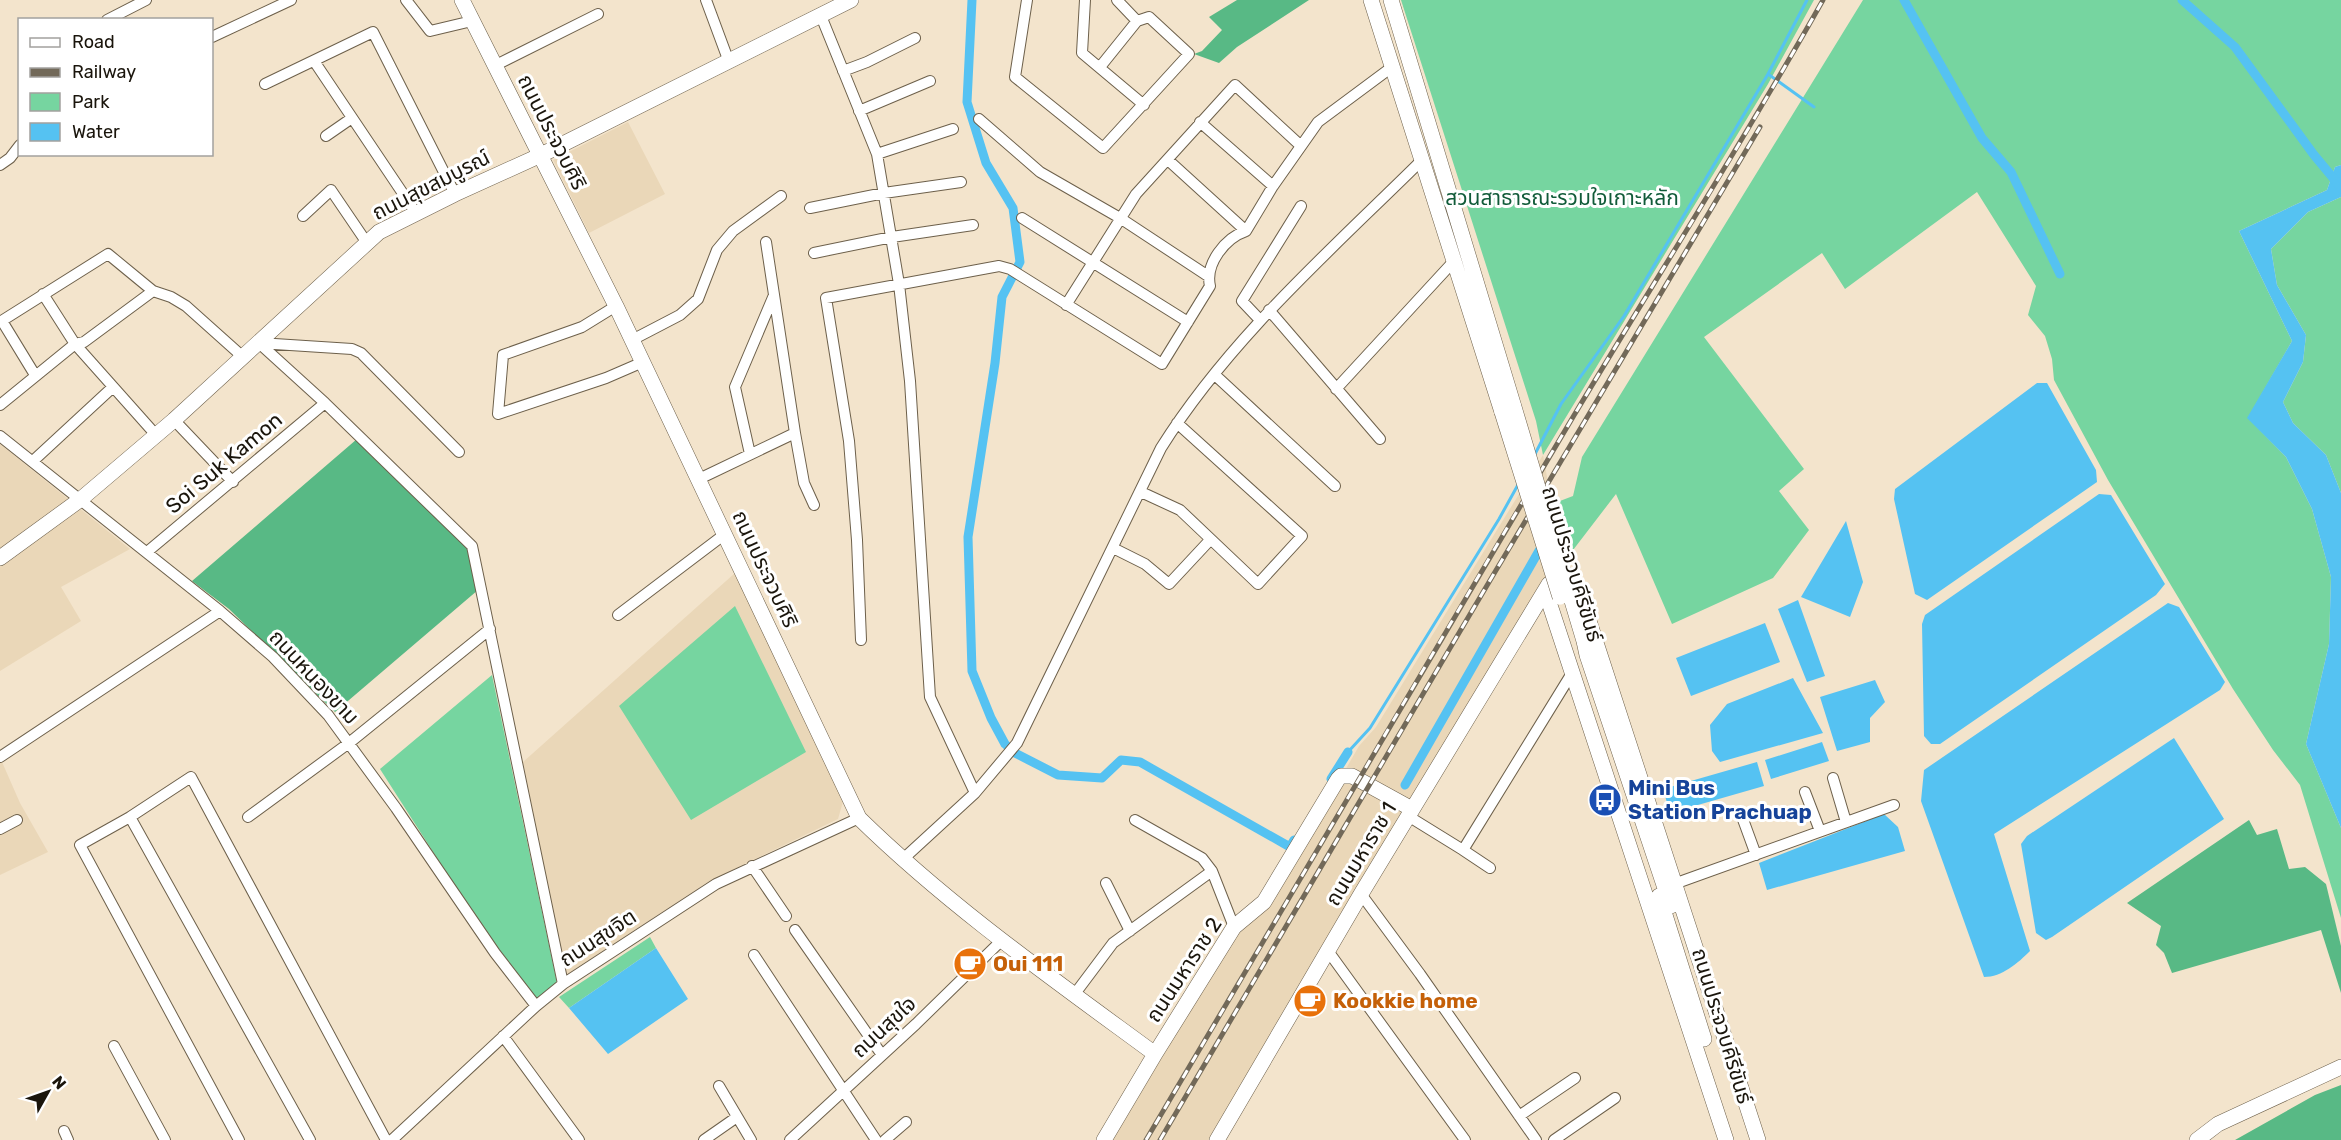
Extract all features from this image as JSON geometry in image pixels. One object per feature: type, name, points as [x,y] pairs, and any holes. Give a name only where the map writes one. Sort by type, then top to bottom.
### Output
[{"type":"street","points":[[111,18],[146,0]]},
{"type":"street","points":[[213,37],[291,0]]},
{"type":"street","points":[[406,0],[430,31],[472,21]]},
{"type":"street","name":"ถนนประจวบศิริ","points":[[462,0],[616,306],[859,818],[902,860],[1002,940],[1155,1054]]},
{"type":"street","points":[[706,0],[729,62]]},
{"type":"street","name":"ถนนสุขสมบูรณ์","points":[[0,558],[81,499],[174,420],[379,232],[541,155],[851,0]]},
{"type":"street","points":[[1027,0],[1015,77],[1103,148],[1189,54],[1149,17],[1137,21],[1100,67]]},
{"type":"street","points":[[1085,0],[1082,53],[1144,105]]},
{"type":"street","points":[[1117,0],[1137,21]]},
{"type":"street","name":"ถนนประจวบคีรีขันธ์","points":[[1371,0],[1454,261],[1508,410]]},
{"type":"street","name":"ถนนประจวบคีรีขันธ์","points":[[1391,0],[1508,410],[1678,952],[1734,1140]]},
{"type":"street","points":[[494,66],[598,14]]},
{"type":"street","points":[[821,16],[877,154],[899,284],[910,381],[930,697],[975,793]]},
{"type":"street","points":[[265,84],[373,32],[455,194]]},
{"type":"street","points":[[843,71],[867,62],[915,38]]},
{"type":"street","points":[[314,61],[416,213]]},
{"type":"street","points":[[861,640],[857,540],[849,441],[826,298],[999,266],[1014,272],[1162,364],[1210,286],[1208,276],[1216,256],[1237,234],[1246,231],[1318,122],[1392,67]]},
{"type":"street","points":[[859,111],[930,81]]},
{"type":"street","points":[[1066,305],[1136,194],[1234,85],[1301,146]]},
{"type":"street","points":[[326,136],[352,118]]},
{"type":"street","points":[[979,119],[1040,172],[1120,218],[1208,276]]},
{"type":"street","points":[[1200,122],[1274,186]]},
{"type":"street","points":[[877,154],[953,129]]},
{"type":"street","points":[[0,165],[10,158],[18,148]]},
{"type":"street","points":[[1168,160],[1246,231]]},
{"type":"street","points":[[902,860],[975,793],[1017,743],[1161,448],[1177,423],[1269,310],[1422,160]]},
{"type":"street","points":[[810,208],[884,193],[961,182]]},
{"type":"street","points":[[303,216],[332,190],[367,243]]},
{"type":"street","points":[[632,340],[680,315],[698,299],[717,250],[733,231],[781,196]]},
{"type":"street","points":[[1260,320],[1242,301],[1301,206]]},
{"type":"street","points":[[1022,218],[1188,321]]},
{"type":"street","points":[[814,253],[892,237],[973,225]]},
{"type":"street","points":[[766,242],[804,483],[814,505]]},
{"type":"street","points":[[36,375],[1,321],[108,254],[153,291],[171,297],[186,306],[243,357]]},
{"type":"street","points":[[1336,389],[1454,261]]},
{"type":"street","points":[[0,405],[75,344],[84,342],[153,291]]},
{"type":"street","points":[[43,294],[75,344],[156,435]]},
{"type":"street","points":[[750,454],[735,387],[774,294]]},
{"type":"street","points":[[616,306],[582,327],[503,355],[498,414],[606,378],[643,362]]},
{"type":"street","points":[[1269,310],[1380,440]]},
{"type":"street","points":[[259,343],[325,403],[472,546],[563,984]]},
{"type":"street","points":[[259,343],[352,349],[361,353],[459,452]]},
{"type":"street","points":[[1215,375],[1335,486]]},
{"type":"street","points":[[33,460],[114,387]]},
{"type":"street","name":"Soi Suk Kamon","points":[[147,552],[325,403]]},
{"type":"street","points":[[174,420],[233,482]]},
{"type":"street","points":[[1141,492],[1180,510],[1258,584],[1302,536],[1177,423]]},
{"type":"street","points":[[699,479],[795,433]]},
{"type":"street","name":"ถนนหนองขาม","points":[[0,436],[220,611],[273,657],[328,715],[495,953],[536,1006]]},
{"type":"street","points":[[618,615],[725,534]]},
{"type":"street","points":[[1113,548],[1145,564],[1169,584],[1210,540]]},
{"type":"street","points":[[1726,1140],[1546,593],[1550,584],[1557,579],[1564,577],[1574,581],[1624,726],[1758,1140]]},
{"type":"street","name":"ถนนมหาราช 1","points":[[1219,1139],[1410,812],[1546,593]]},
{"type":"street","points":[[0,757],[220,611]]},
{"type":"street","points":[[248,817],[349,743],[490,629]]},
{"type":"street","name":"ถนนประจวบคีรีขันธ์","points":[[1579,642],[1587,656],[1682,941],[1753,1140]]},
{"type":"street","points":[[1463,850],[1572,673]]},
{"type":"street","name":"ถนนมหาราช 2","points":[[1104,1140],[1234,927],[1264,902],[1341,776],[1352,776],[1379,789],[1410,812]]},
{"type":"street","points":[[239,1140],[80,845],[130,817],[191,777],[386,1140]]},
{"type":"street","points":[[1833,778],[1846,822]]},
{"type":"street","points":[[1805,792],[1820,831]]},
{"type":"street","points":[[1674,884],[1894,805]]},
{"type":"street","points":[[1410,812],[1490,868]]},
{"type":"street","points":[[1741,814],[1756,855]]},
{"type":"street","points":[[130,817],[310,1140]]},
{"type":"street","name":"ถนนสุขจิต","points":[[392,1140],[503,1036],[563,984],[716,884],[859,818]]},
{"type":"street","points":[[0,829],[17,820]]},
{"type":"street","points":[[1135,820],[1202,858],[1212,871],[1234,927]]},
{"type":"street","points":[[752,866],[786,916]]},
{"type":"street","points":[[1074,995],[1113,943],[1212,871]]},
{"type":"street","points":[[1106,883],[1130,931]]},
{"type":"street","points":[[1361,894],[1536,1140]]},
{"type":"street","points":[[795,930],[882,1055]]},
{"type":"street","name":"ถนนสุขใจ","points":[[790,1140],[1002,940]]},
{"type":"street","points":[[1328,951],[1465,1140]]},
{"type":"street","points":[[754,955],[876,1140]]},
{"type":"street","points":[[503,1036],[579,1140]]},
{"type":"street","points":[[114,1046],[165,1140]]},
{"type":"street","points":[[2197,1140],[2218,1124],[2341,1067]]},
{"type":"street","points":[[1519,1116],[1575,1078]]},
{"type":"street","points":[[719,1086],[752,1140]]},
{"type":"street","points":[[1554,1140],[1615,1098]]},
{"type":"street","points":[[704,1140],[737,1117]]},
{"type":"street","points":[[885,1140],[906,1122]]},
{"type":"shaded area","points":[[628,122],[665,194],[589,233],[553,160]]},
{"type":"shaded area","points":[[0,444],[130,549],[61,587],[81,621],[0,671]]},
{"type":"shaded area","points":[[1543,455],[1552,504],[1545,580],[1209,1140],[1113,1140],[1234,936],[1267,906],[1359,746],[1376,727]]},
{"type":"shaded area","points":[[735,573],[844,798],[838,819],[708,882],[566,975],[523,762]]},
{"type":"shaded area","points":[[2,762],[20,803],[48,852],[0,875],[0,763]]},
{"type":"green space","points":[[1237,0],[1309,0],[1237,47],[1219,63],[1194,54],[1202,51],[1222,30],[1209,17]]},
{"type":"green space","name":"สวนสาธารณะรวมใจเกาะหลัก","points":[[1401,0],[1814,0],[1768,84],[1543,455],[1536,421]]},
{"type":"green space","points":[[1863,0],[2341,0],[2341,165],[2335,167],[2327,190],[2239,231],[2292,341],[2248,418],[2286,457],[2312,509],[2331,577],[2329,644],[2306,744],[2341,828],[2341,918],[2300,785],[2273,750],[2233,689],[2108,480],[2054,380],[2052,359],[2045,336],[2028,315],[2036,286],[1977,192],[1845,289],[1822,253],[1704,337],[1804,469],[1779,491],[1809,530],[1773,578],[1672,624],[1616,494],[1570,554],[1552,504],[1573,496],[1582,457]]},
{"type":"green space","points":[[2341,197],[2341,493],[2326,455],[2293,423],[2283,402],[2303,362],[2306,335],[2277,285],[2271,249],[2308,212]]},
{"type":"green space","points":[[357,439],[468,547],[478,590],[335,712],[229,609],[192,581]]},
{"type":"green space","points":[[735,606],[806,752],[691,820],[619,706]]},
{"type":"green space","points":[[492,675],[557,983],[536,999],[497,952],[380,769]]},
{"type":"green space","points":[[2249,820],[2257,835],[2277,829],[2289,869],[2305,867],[2326,884],[2341,946],[2341,993],[2321,930],[2172,973],[2164,953],[2156,945],[2161,926],[2127,903]]},
{"type":"green space","points":[[650,937],[656,948],[569,1008],[559,997]]},
{"type":"green space","points":[[2341,1085],[2341,1140],[2235,1140],[2315,1095]]},
{"type":"water","points":[[2341,165],[2341,197],[2308,212],[2271,249],[2277,285],[2306,335],[2303,362],[2283,402],[2293,423],[2326,455],[2341,493],[2341,828],[2306,744],[2329,644],[2331,577],[2312,509],[2286,457],[2247,418],[2292,341],[2239,231],[2327,190],[2335,167]]},
{"type":"water","points":[[2037,383],[2047,383],[2096,470],[2097,482],[1927,600],[1915,594],[1894,499],[1895,489]]},
{"type":"water","points":[[2099,494],[2111,495],[2165,584],[2156,595],[1940,744],[1931,744],[1924,736],[1922,624],[1925,615]]},
{"type":"water","points":[[1846,521],[1863,582],[1850,617],[1801,597]]},
{"type":"water","points":[[1798,600],[1825,676],[1807,682],[1778,609]]},
{"type":"water","points":[[2168,603],[2179,607],[2225,682],[2220,690],[1994,834],[2030,951],[2003,972],[1984,977],[1921,801],[1924,770]]},
{"type":"water","points":[[1765,623],[1780,662],[1691,696],[1676,658]]},
{"type":"water","points":[[1793,678],[1823,733],[1720,762],[1712,751],[1710,725],[1727,704]]},
{"type":"water","points":[[1875,680],[1885,702],[1870,718],[1870,742],[1837,751],[1820,697]]},
{"type":"water","points":[[2174,738],[2224,819],[2046,940],[2036,933],[2021,844],[2027,836]]},
{"type":"water","points":[[1822,742],[1829,761],[1771,779],[1765,760]]},
{"type":"water","points":[[1757,762],[1764,786],[1670,813],[1663,789]]},
{"type":"water","points":[[1884,814],[1898,827],[1905,851],[1767,890],[1759,863]]},
{"type":"water","points":[[656,948],[688,999],[608,1054],[569,1008]]},
{"type":"waterway","points":[[972,0],[967,102],[986,163],[1013,208],[1020,262],[1002,297],[995,363],[968,537],[972,671],[991,718],[1005,744],[1015,753],[1058,775],[1102,778],[1121,760],[1140,762],[1290,847],[1294,840]]},
{"type":"waterway","points":[[1768,74],[1807,0]]},
{"type":"waterway","points":[[1904,0],[1982,138],[2011,172],[2060,274]]},
{"type":"waterway","points":[[2182,0],[2235,47],[2314,155],[2339,185]]},
{"type":"waterway","points":[[1535,454],[1561,404],[1624,316],[1768,74],[1814,107]]},
{"type":"waterway","points":[[1348,752],[1370,728],[1519,483]]},
{"type":"waterway","points":[[1405,785],[1544,542]]},
{"type":"waterway","points":[[1331,779],[1348,752]]},
{"type":"railway","points":[[1146,1140],[1519,507],[1731,157],[1823,0]]},
{"type":"railway","points":[[1160,1140],[1760,127]]},
{"type":"place","name":"Mini Bus Station Prachuap","points":[[1605,800]]},
{"type":"place","name":"Oui 111","points":[[970,964]]},
{"type":"place","name":"Kookkie home","points":[[1310,1001]]}]
